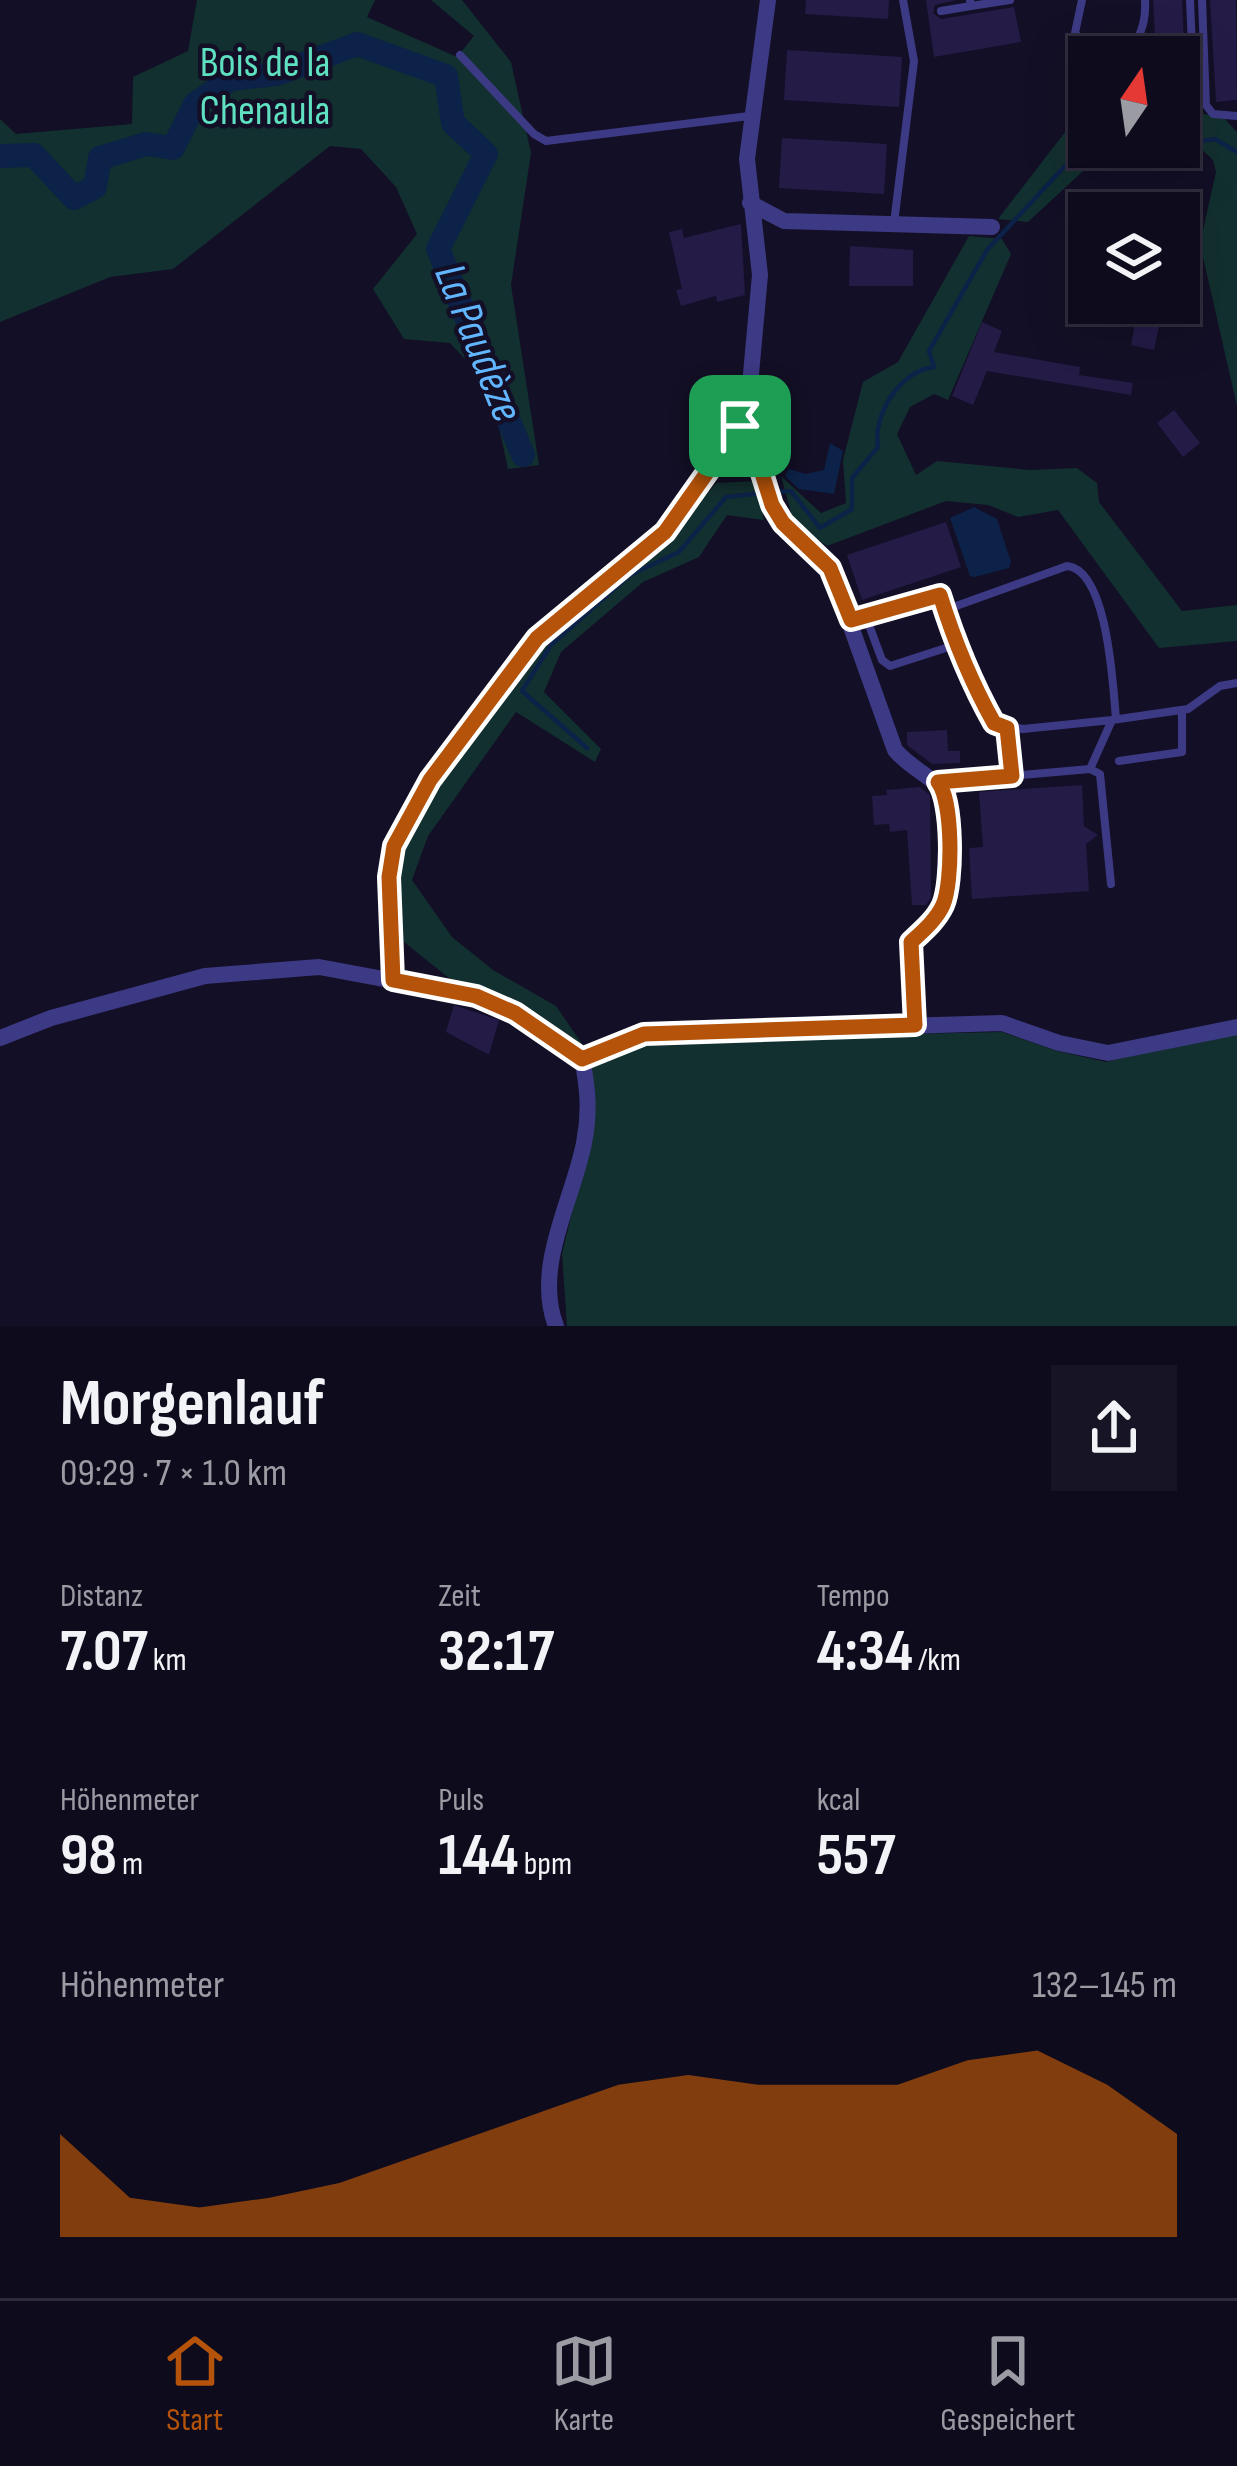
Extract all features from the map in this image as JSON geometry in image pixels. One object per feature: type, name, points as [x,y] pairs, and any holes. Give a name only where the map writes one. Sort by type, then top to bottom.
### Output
[{"type":"street","points":[[393,980],[389,877],[394,846],[430,780],[537,638],[665,532],[740,426],[748,396],[760,275],[750,203],[751,116],[768,0]]},
{"type":"street","points":[[750,203],[784,221],[992,227]]},
{"type":"street","points":[[740,426],[754,448],[772,505],[783,523],[830,568],[858,618],[895,750],[911,769],[938,782],[948,795],[944,903],[911,942],[915,1025]]},
{"type":"street","points":[[0,1038],[50,1018],[205,976],[319,968],[495,1004],[582,1059],[589,1095],[584,1143],[550,1278],[556,1326]]},
{"type":"street","points":[[582,1059],[644,1034],[1001,1023],[1108,1053],[1237,1027]]},
{"type":"lane","points":[[894,225],[914,61],[903,0]]},
{"type":"lane","points":[[941,11],[1010,0]]},
{"type":"lane","points":[[1082,0],[1076,33],[1103,54],[1120,55],[1142,30],[1145,0]]},
{"type":"lane","points":[[1190,0],[1192,36]]},
{"type":"lane","points":[[1202,0],[1206,105],[1213,114],[1237,116]]},
{"type":"lane","points":[[460,55],[546,141],[751,116]]},
{"type":"lane","points":[[945,610],[1067,566],[1085,575],[1104,624],[1114,720],[1090,769]]},
{"type":"lane","points":[[955,645],[890,666],[858,618],[940,595],[955,645],[994,723],[1007,728],[1182,710],[1220,686],[1237,683]]},
{"type":"lane","points":[[1119,761],[1182,752],[1182,710]]},
{"type":"lane","points":[[1007,728],[1012,776]]},
{"type":"lane","points":[[938,782],[1090,769],[1100,774],[1111,884]]},
{"type":"green space","name":"Bois de la Chenaula","points":[[197,0],[375,0],[367,17],[457,57],[474,36],[431,0],[462,0],[511,62],[531,153],[511,285],[539,465],[508,469],[490,386],[450,343],[404,339],[373,289],[417,234],[396,187],[361,149],[330,146],[173,269],[110,277],[0,322],[0,119],[16,134],[132,124],[133,77],[188,51]]},
{"type":"green space","points":[[1200,113],[1224,118],[1237,132],[1237,406],[1200,244],[1216,172],[1213,160],[1200,148]]},
{"type":"green space","points":[[1068,128],[1068,168],[1086,168],[1028,222],[998,219]]},
{"type":"green space","points":[[969,236],[1002,239],[1011,254],[948,400],[934,394],[910,407],[897,434],[916,475],[937,461],[1030,470],[1077,468],[1097,483],[1099,502],[1182,611],[1237,605],[1237,641],[1159,648],[1058,510],[1018,517],[988,505],[946,501],[827,546],[794,524],[781,476],[821,513],[846,503],[843,460],[863,382],[898,362]]},
{"type":"green space","points":[[756,481],[764,520],[727,515],[699,557],[643,582],[561,652],[544,692],[601,749],[595,762],[516,712],[428,836],[412,880],[452,937],[493,970],[556,1006],[582,1044],[575,1048],[518,1005],[477,985],[454,982],[399,938],[398,850],[434,787],[541,645],[668,540],[716,483]]},
{"type":"green space","points":[[1002,1032],[1106,1062],[1218,1033],[1237,1033],[1237,1326],[567,1326],[562,1254],[589,1142],[590,1062],[644,1040]]},
{"type":"water","points":[[830,443],[843,451],[834,494],[799,489],[785,476],[789,469],[806,474],[824,470]]},
{"type":"water","points":[[974,507],[997,519],[1009,568],[970,576],[950,518]]},
{"type":"building","points":[[806,0],[889,0],[888,19],[805,14]]},
{"type":"building","points":[[926,0],[957,0],[935,5],[933,13],[941,19],[1014,7],[1021,42],[934,57]]},
{"type":"building","points":[[1153,0],[1182,0],[1184,36],[1155,36]]},
{"type":"building","points":[[1210,0],[1236,0],[1237,100],[1216,102]]},
{"type":"building","points":[[787,50],[902,57],[899,107],[784,100]]},
{"type":"building","points":[[782,138],[887,144],[884,194],[779,188]]},
{"type":"building","points":[[741,224],[745,295],[717,302],[716,296],[681,306],[676,290],[682,289],[669,232],[682,229],[684,238]]},
{"type":"building","points":[[850,246],[913,250],[913,286],[849,286]]},
{"type":"building","points":[[982,322],[1002,331],[994,352],[1080,367],[1079,375],[1133,383],[1131,395],[987,371],[973,405],[952,396]]},
{"type":"building","points":[[1135,324],[1160,324],[1154,350],[1131,345]]},
{"type":"building","points":[[1174,410],[1200,443],[1183,457],[1157,423]]},
{"type":"building","points":[[946,522],[961,567],[862,600],[847,555]]},
{"type":"building","points":[[947,730],[948,751],[960,751],[960,763],[932,764],[907,745],[907,732]]},
{"type":"building","points":[[1082,785],[1084,826],[1098,835],[1086,844],[1089,891],[972,899],[969,848],[983,847],[979,792]]},
{"type":"building","points":[[920,787],[930,795],[931,898],[926,905],[912,905],[907,830],[890,832],[889,824],[874,825],[872,796]]},
{"type":"building","points":[[454,1005],[499,1020],[489,1055],[446,1032]]},
{"type":"waterway","name":"La Paudèze","points":[[0,156],[34,155],[74,198],[95,187],[100,158],[146,144],[173,148],[195,104],[231,79],[277,74],[357,44],[446,76],[453,123],[486,154],[438,249],[523,455]]},
{"type":"waterway","name":"La Paudèze","points":[[1200,141],[1215,139],[1237,152]]},
{"type":"waterway","name":"La Paudèze","points":[[775,492],[791,491],[820,528],[852,509],[852,478],[878,447],[880,421],[891,396],[910,376],[934,367],[929,351],[987,250],[1068,163]]},
{"type":"waterway","points":[[587,748],[522,691],[551,645],[630,575],[679,552],[726,497],[764,493]]},
{"type":"route","points":[[740,426],[754,448],[772,505],[783,523],[830,568],[851,620],[940,595],[955,645],[987,710],[994,723],[1007,728],[1012,776],[938,782],[948,795],[948,872],[944,903],[911,942],[915,1025],[644,1034],[582,1059],[515,1013],[476,996],[393,980],[389,877],[394,846],[430,780],[537,638],[665,532],[740,426]]}]
